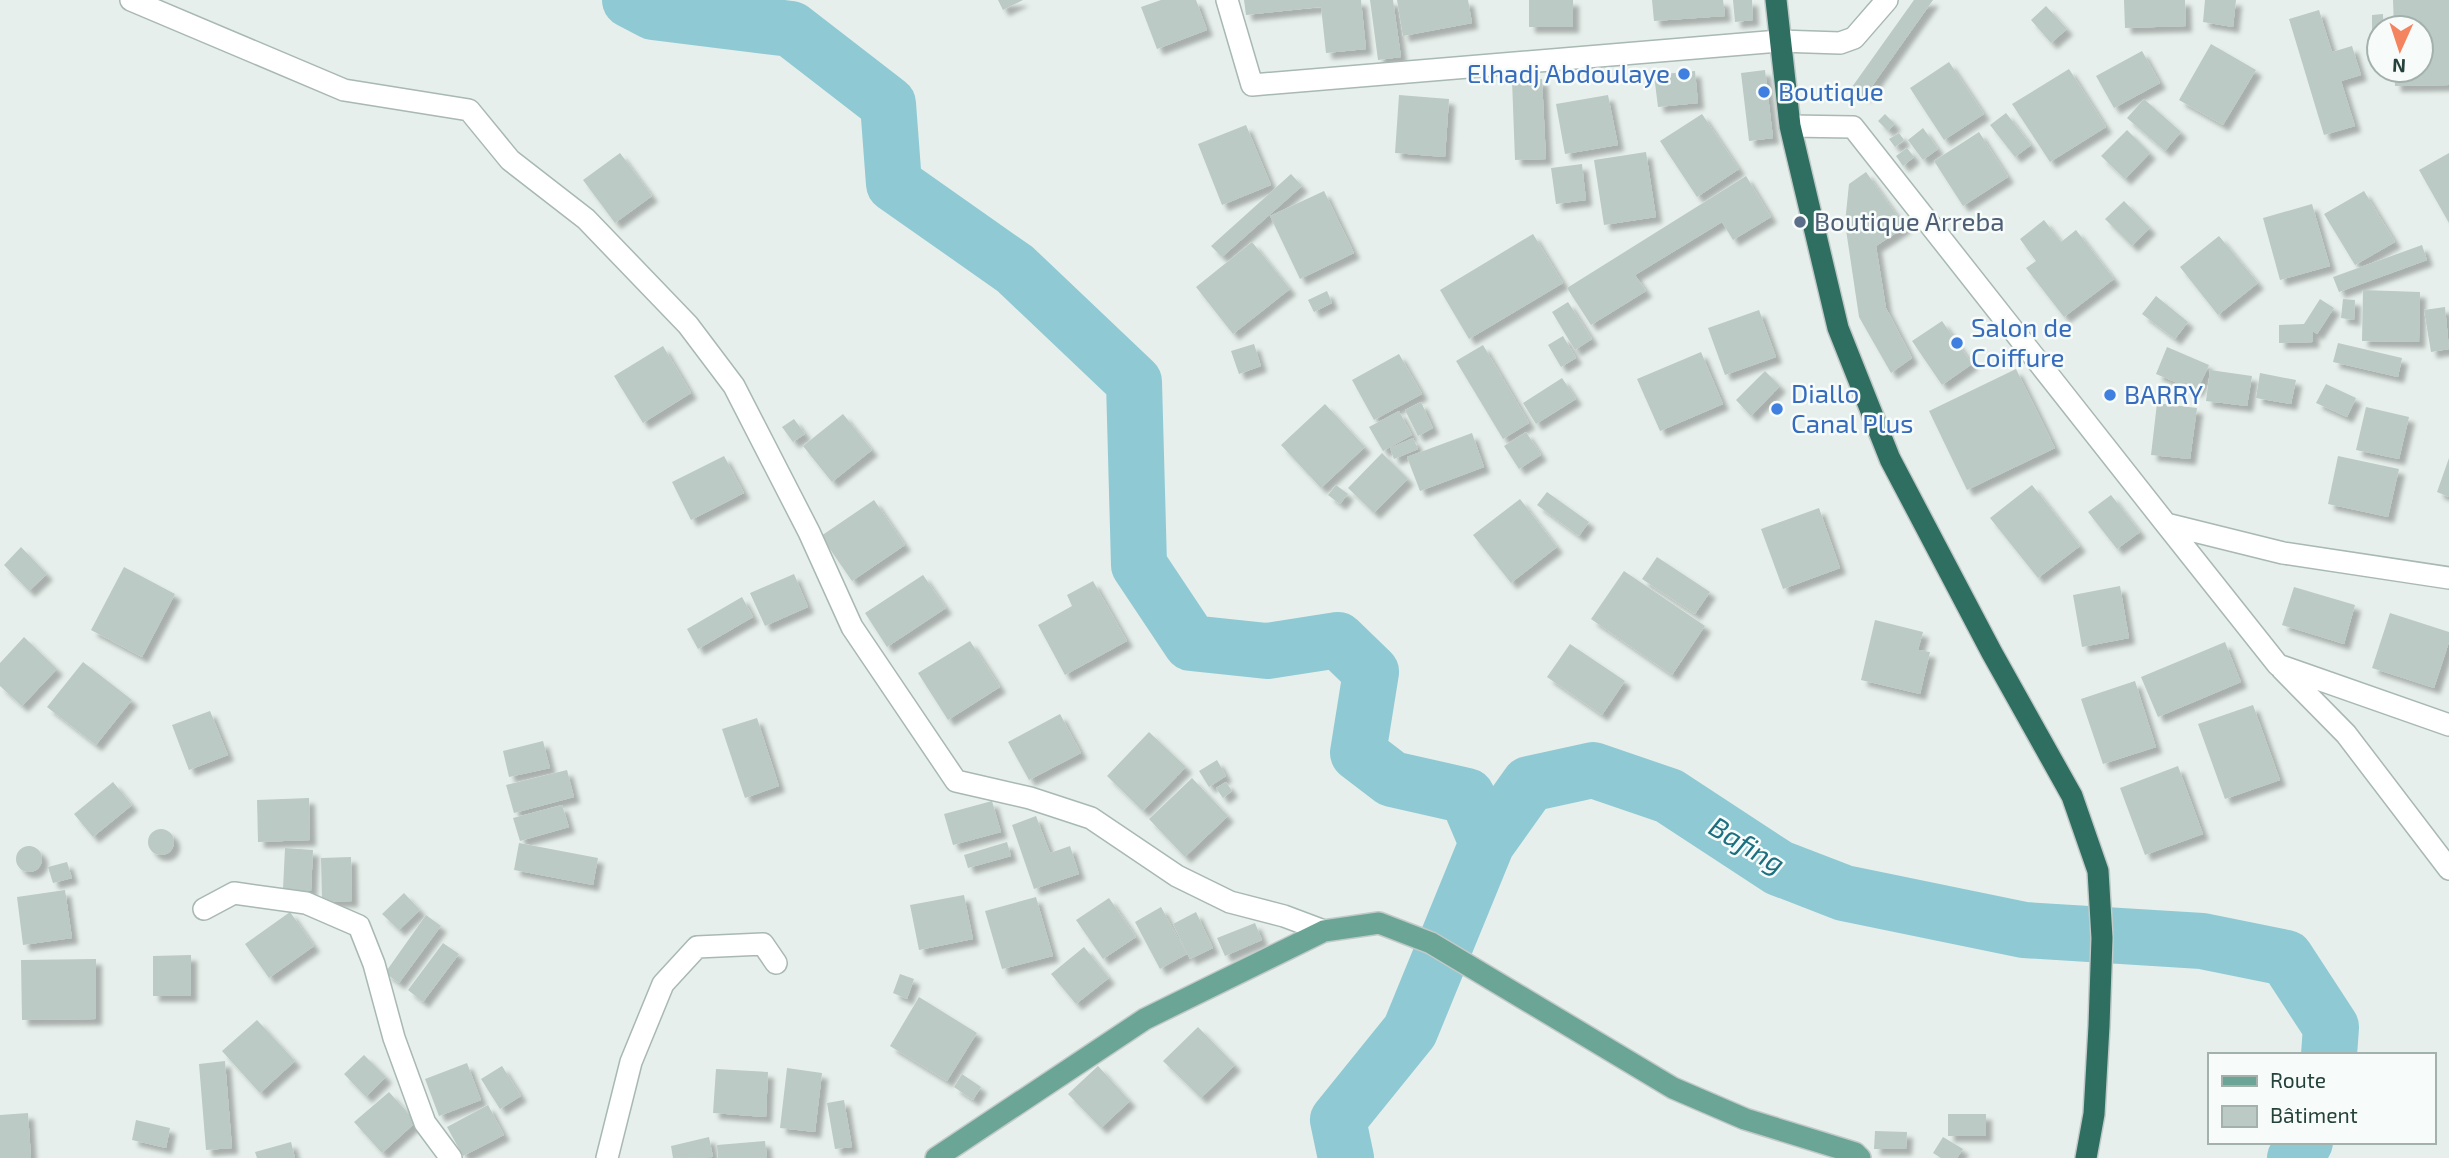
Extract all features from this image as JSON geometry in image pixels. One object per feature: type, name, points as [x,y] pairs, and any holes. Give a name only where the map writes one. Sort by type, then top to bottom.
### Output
[{"type":"highway","points":[[1776,0],[1790,126],[1843,340],[1890,458],[1992,653],[2072,796],[2098,871],[2102,938],[2099,1026],[2094,1114],[2086,1158]]},
{"type":"main road","points":[[936,1158],[1146,1019],[1324,931],[1379,923],[1431,943],[1672,1088],[1745,1119],[1855,1153],[1860,1158]]},
{"type":"street","points":[[131,0],[344,90],[469,110],[510,160],[586,219],[688,325],[734,386],[809,533],[852,627],[956,781],[1030,797],[1091,818],[1177,876],[1230,902],[1284,916],[1324,931]]},
{"type":"street","points":[[1227,0],[1252,85],[1779,41],[1840,43],[1854,38],[1887,0]]},
{"type":"street","points":[[1790,126],[1853,127],[2278,665],[2346,734],[2449,870]]},
{"type":"street","points":[[2166,524],[2283,552],[2449,578]]},
{"type":"street","points":[[2278,665],[2449,725]]},
{"type":"street","points":[[204,909],[233,893],[306,903],[359,926],[374,964],[394,1038],[425,1123],[451,1158]]},
{"type":"street","points":[[607,1158],[631,1062],[663,984],[697,947],[763,944],[776,963]]},
{"type":"building","points":[[998,0],[1023,0],[1003,10]]},
{"type":"building","points":[[1161,0],[1196,0],[1207,30],[1157,49],[1141,7]]},
{"type":"building","points":[[1244,0],[1361,0],[1366,49],[1326,53],[1321,7],[1246,15]]},
{"type":"building","points":[[1370,0],[1393,0],[1401,57],[1378,60]]},
{"type":"building","points":[[1397,0],[1468,0],[1472,23],[1403,36]]},
{"type":"building","points":[[1529,0],[1573,0],[1573,27],[1529,27]]},
{"type":"building","points":[[1652,0],[1723,0],[1725,16],[1654,21]]},
{"type":"building","points":[[1733,0],[1752,0],[1753,20],[1735,22]]},
{"type":"building","points":[[1914,0],[1933,0],[1865,96],[1852,87]]},
{"type":"building","points":[[2124,0],[2185,0],[2186,26],[2125,28]]},
{"type":"building","points":[[2205,0],[2236,0],[2233,27],[2203,22]]},
{"type":"building","points":[[2393,0],[2449,0],[2449,85],[2395,86],[2435,84],[2435,14],[2394,14]]},
{"type":"building","points":[[2046,6],[2067,29],[2051,43],[2031,20]]},
{"type":"building","points":[[2319,10],[2332,52],[2352,46],[2361,75],[2341,81],[2355,126],[2324,135],[2289,19]]},
{"type":"building","points":[[2211,44],[2256,70],[2223,125],[2179,100]]},
{"type":"building","points":[[2142,51],[2160,83],[2114,108],[2096,76]]},
{"type":"building","points":[[1949,62],[1984,114],[1944,140],[1910,88]]},
{"type":"building","points":[[2069,69],[2106,127],[2050,162],[2012,104]]},
{"type":"building","points":[[1765,70],[1773,138],[1749,141],[1741,73]]},
{"type":"building","points":[[1695,71],[1698,103],[1658,107],[1654,75]]},
{"type":"building","points":[[1542,79],[1546,159],[1515,160],[1512,80]]},
{"type":"building","points":[[1399,95],[1449,99],[1445,157],[1395,153]]},
{"type":"building","points":[[1608,95],[1618,145],[1565,154],[1556,104]]},
{"type":"building","points":[[2144,99],[2181,132],[2165,151],[2127,118]]},
{"type":"building","points":[[2006,113],[2031,145],[2015,157],[1990,125]]},
{"type":"building","points":[[1702,114],[1739,169],[1697,197],[1660,141]]},
{"type":"building","points":[[1885,114],[1895,124],[1888,131],[1878,121]]},
{"type":"building","points":[[1246,125],[1271,185],[1222,205],[1198,144]]},
{"type":"building","points":[[1923,128],[1938,149],[1923,160],[1908,140]]},
{"type":"building","points":[[2127,130],[2150,153],[2125,179],[2101,156]]},
{"type":"building","points":[[1979,132],[2008,177],[1963,206],[1934,161]]},
{"type":"building","points":[[1899,133],[1904,140],[1895,147],[1889,139]]},
{"type":"building","points":[[1907,148],[1914,157],[1903,166],[1896,156]]},
{"type":"building","points":[[1646,152],[1656,217],[1604,225],[1594,160]]},
{"type":"building","points":[[620,153],[652,196],[615,223],[583,180]]},
{"type":"building","points":[[2449,153],[2449,223],[2419,170]]},
{"type":"building","points":[[1582,164],[1586,200],[1556,204],[1551,168]]},
{"type":"building","points":[[1866,172],[1905,227],[1876,246],[1886,308],[1912,358],[1891,373],[1859,317],[1845,223],[1849,184]]},
{"type":"building","points":[[1291,174],[1302,186],[1222,257],[1211,246]]},
{"type":"building","points":[[1746,176],[1771,217],[1733,240],[1722,222],[1635,275],[1646,291],[1591,325],[1567,288]]},
{"type":"building","points":[[1324,191],[1354,253],[1300,279],[1270,216]]},
{"type":"building","points":[[2364,191],[2395,242],[2355,265],[2324,214]]},
{"type":"building","points":[[2124,201],[2150,228],[2132,246],[2105,219]]},
{"type":"building","points":[[2312,204],[2330,266],[2280,280],[2263,218]]},
{"type":"building","points":[[2044,220],[2061,242],[2076,230],[2114,279],[2064,317],[2026,268],[2036,261],[2020,239]]},
{"type":"building","points":[[1533,234],[1563,283],[1469,339],[1440,290]]},
{"type":"building","points":[[2219,236],[2258,283],[2218,315],[2180,267]]},
{"type":"building","points":[[1252,242],[1290,289],[1233,334],[1196,287]]},
{"type":"building","points":[[2422,245],[2427,260],[2339,292],[2333,277]]},
{"type":"building","points":[[2363,290],[2420,292],[2419,342],[2362,341]]},
{"type":"building","points":[[1327,291],[1332,303],[1314,312],[1308,300]]},
{"type":"building","points":[[2156,296],[2188,322],[2175,339],[2142,314]]},
{"type":"building","points":[[2320,299],[2334,308],[2317,334],[2313,331],[2313,342],[2279,343],[2279,325],[2304,324]]},
{"type":"building","points":[[2343,299],[2355,300],[2354,320],[2341,318]]},
{"type":"building","points":[[1568,302],[1592,339],[1575,350],[1552,312]]},
{"type":"building","points":[[2445,307],[2449,349],[2431,352],[2424,310]]},
{"type":"building","points":[[1759,310],[1776,357],[1725,375],[1708,328]]},
{"type":"building","points":[[1942,321],[1972,364],[1942,385],[1912,341]]},
{"type":"building","points":[[1563,336],[1576,358],[1561,367],[1548,345]]},
{"type":"building","points":[[2338,343],[2402,358],[2398,377],[2333,362]]},
{"type":"building","points":[[1254,344],[1261,366],[1239,374],[1231,351]]},
{"type":"building","points":[[1483,345],[1529,423],[1503,439],[1456,361]]},
{"type":"building","points":[[663,346],[691,393],[643,423],[614,376]]},
{"type":"building","points":[[2167,347],[2209,365],[2197,391],[2156,374]]},
{"type":"building","points":[[1701,352],[1723,404],[1660,431],[1637,379]]},
{"type":"building","points":[[1399,354],[1422,394],[1374,420],[1352,380]]},
{"type":"building","points":[[2016,369],[2055,448],[1967,490],[1929,411]]},
{"type":"building","points":[[2210,370],[2252,376],[2247,406],[2206,401]]},
{"type":"building","points":[[1765,371],[1780,386],[1751,416],[1736,400]]},
{"type":"building","points":[[2260,373],[2296,380],[2291,404],[2256,398]]},
{"type":"building","points":[[1562,378],[1576,399],[1536,424],[1523,403]]},
{"type":"building","points":[[2326,384],[2356,398],[2347,417],[2316,403]]},
{"type":"building","points":[[1421,402],[1433,428],[1418,436],[1405,410]]},
{"type":"building","points":[[2157,403],[2197,408],[2190,459],[2151,455]]},
{"type":"building","points":[[1325,404],[1365,447],[1321,488],[1281,445]]},
{"type":"building","points":[[2366,407],[2409,417],[2399,459],[2356,450]]},
{"type":"building","points":[[1399,411],[1412,435],[1383,451],[1369,427]]},
{"type":"building","points":[[843,414],[872,450],[832,482],[803,446]]},
{"type":"building","points":[[794,419],[805,434],[793,442],[782,427]]},
{"type":"building","points":[[1526,432],[1541,455],[1519,469],[1504,446]]},
{"type":"building","points":[[1472,433],[1484,467],[1420,491],[1407,457]]},
{"type":"building","points":[[1413,438],[1418,449],[1394,459],[1390,448]]},
{"type":"building","points":[[1382,453],[1408,479],[1374,513],[1348,488]]},
{"type":"building","points":[[724,456],[744,493],[691,520],[672,482]]},
{"type":"building","points":[[2338,456],[2399,469],[2388,517],[2328,504]]},
{"type":"building","points":[[2449,458],[2449,497],[2437,492]]},
{"type":"building","points":[[1336,485],[1348,494],[1340,504],[1328,495]]},
{"type":"building","points":[[2032,485],[2080,546],[2038,578],[1990,518]]},
{"type":"building","points":[[1547,492],[1589,522],[1579,536],[1537,505]]},
{"type":"building","points":[[2111,495],[2140,532],[2117,549],[2088,512]]},
{"type":"building","points":[[1520,499],[1557,547],[1511,583],[1473,535]]},
{"type":"building","points":[[874,500],[905,545],[852,581],[821,536]]},
{"type":"building","points":[[1819,508],[1840,568],[1783,589],[1761,529]]},
{"type":"building","points":[[21,547],[47,574],[29,591],[4,565]]},
{"type":"building","points":[[1657,557],[1710,592],[1695,614],[1642,579]]},
{"type":"building","points":[[124,567],[175,594],[142,657],[91,630]]},
{"type":"building","points":[[1624,571],[1705,626],[1672,675],[1591,619]]},
{"type":"building","points":[[794,574],[808,607],[765,626],[750,593]]},
{"type":"building","points":[[923,575],[946,608],[887,647],[865,613]]},
{"type":"building","points":[[1093,581],[1127,641],[1065,675],[1038,625],[1072,606],[1067,595]]},
{"type":"building","points":[[2120,586],[2129,638],[2082,647],[2073,595]]},
{"type":"building","points":[[2294,587],[2355,605],[2344,644],[2282,625]]},
{"type":"building","points":[[742,597],[753,617],[698,649],[687,629]]},
{"type":"building","points":[[2390,613],[2449,632],[2449,642],[2434,688],[2372,668]]},
{"type":"building","points":[[1875,620],[1923,632],[1918,650],[1930,652],[1920,694],[1861,680]]},
{"type":"building","points":[[24,637],[57,669],[22,706],[0,686],[0,663]]},
{"type":"building","points":[[970,641],[1000,687],[948,720],[918,673]]},
{"type":"building","points":[[2225,642],[2241,682],[2158,717],[2141,677]]},
{"type":"building","points":[[1570,644],[1625,681],[1602,715],[1547,677]]},
{"type":"building","points":[[83,662],[132,700],[96,745],[47,707]]},
{"type":"building","points":[[2135,681],[2156,747],[2103,764],[2081,699]]},
{"type":"building","points":[[2253,705],[2280,780],[2225,799],[2198,724]]},
{"type":"building","points":[[210,711],[228,755],[189,770],[172,725]]},
{"type":"building","points":[[1060,714],[1081,753],[1029,780],[1008,742]]},
{"type":"building","points":[[757,718],[779,786],[745,798],[722,729]]},
{"type":"building","points":[[1149,732],[1186,767],[1143,811],[1107,776]]},
{"type":"building","points":[[543,741],[550,768],[509,777],[503,751]]},
{"type":"building","points":[[1217,760],[1226,776],[1209,787],[1199,771]]},
{"type":"building","points":[[2178,766],[2203,834],[2145,855],[2120,788]]},
{"type":"building","points":[[567,770],[574,797],[514,813],[506,785]]},
{"type":"building","points":[[1192,778],[1228,816],[1185,857],[1149,819]]},
{"type":"building","points":[[113,782],[132,805],[93,837],[74,814]]},
{"type":"building","points":[[1226,782],[1232,791],[1223,798],[1216,788]]},
{"type":"building","points":[[309,798],[310,840],[258,842],[257,800]]},
{"type":"building","points":[[992,801],[1001,832],[953,845],[944,814]]},
{"type":"building","points":[[562,805],[569,827],[520,841],[513,818]]},
{"type":"building","points":[[1036,816],[1050,853],[1070,846],[1079,874],[1034,889],[1012,825]]},
{"type":"building","points":[[161,829],[170,833],[174,842],[170,851],[161,855],[152,851],[148,842],[152,833]]},
{"type":"building","points":[[1007,842],[1011,856],[968,868],[964,855]]},
{"type":"building","points":[[519,843],[598,858],[593,885],[514,870]]},
{"type":"building","points":[[29,846],[38,850],[42,859],[38,868],[29,872],[20,868],[16,859],[20,850]]},
{"type":"building","points":[[285,848],[313,850],[311,891],[283,889]]},
{"type":"building","points":[[351,857],[352,901],[322,902],[321,858]]},
{"type":"building","points":[[67,862],[72,878],[53,883],[48,867]]},
{"type":"building","points":[[65,890],[72,938],[23,945],[17,897]]},
{"type":"building","points":[[404,893],[420,910],[399,930],[382,914]]},
{"type":"building","points":[[964,895],[973,939],[919,950],[910,905]]},
{"type":"building","points":[[1036,897],[1053,956],[1002,969],[985,911]]},
{"type":"building","points":[[1109,898],[1136,937],[1103,959],[1076,920]]},
{"type":"building","points":[[1161,907],[1187,954],[1160,969],[1135,922]]},
{"type":"building","points":[[290,912],[314,946],[269,978],[245,944]]},
{"type":"building","points":[[1196,912],[1213,948],[1190,959],[1173,924]]},
{"type":"building","points":[[426,915],[441,926],[399,983],[385,973]]},
{"type":"building","points":[[1255,923],[1262,940],[1225,956],[1217,938]]},
{"type":"building","points":[[443,943],[459,954],[423,1002],[408,990]]},
{"type":"building","points":[[1084,947],[1109,978],[1076,1004],[1051,974]]},
{"type":"building","points":[[191,955],[191,996],[153,996],[153,956]]},
{"type":"building","points":[[96,959],[96,1019],[22,1020],[21,960]]},
{"type":"building","points":[[900,974],[914,979],[907,999],[893,993]]},
{"type":"building","points":[[919,997],[977,1033],[947,1081],[890,1046]]},
{"type":"building","points":[[257,1020],[295,1061],[260,1093],[222,1051]]},
{"type":"building","points":[[1198,1027],[1235,1065],[1201,1098],[1163,1061]]},
{"type":"building","points":[[364,1055],[386,1077],[366,1097],[344,1074]]},
{"type":"building","points":[[225,1061],[232,1148],[206,1150],[199,1064]]},
{"type":"building","points":[[467,1063],[481,1100],[439,1116],[425,1079]]},
{"type":"building","points":[[502,1066],[521,1096],[500,1109],[481,1079]]},
{"type":"building","points":[[1098,1066],[1130,1101],[1101,1128],[1068,1094]]},
{"type":"building","points":[[787,1068],[822,1073],[815,1132],[780,1128]]},
{"type":"building","points":[[716,1069],[768,1072],[766,1117],[713,1113]]},
{"type":"building","points":[[962,1074],[981,1087],[973,1100],[954,1087]]},
{"type":"building","points":[[389,1092],[416,1122],[382,1153],[354,1122]]},
{"type":"building","points":[[844,1100],[852,1147],[835,1149],[827,1103]]},
{"type":"building","points":[[488,1105],[504,1135],[463,1156],[447,1127]]},
{"type":"building","points":[[28,1113],[31,1158],[0,1158],[0,1115]]},
{"type":"building","points":[[1948,1114],[1986,1114],[1986,1136],[1948,1136]]},
{"type":"building","points":[[136,1120],[170,1128],[166,1148],[132,1140]]},
{"type":"building","points":[[1875,1131],[1907,1132],[1906,1149],[1874,1149]]},
{"type":"building","points":[[709,1137],[713,1157],[673,1158],[671,1146]]},
{"type":"building","points":[[1943,1137],[1963,1149],[1957,1158],[1941,1158],[1933,1153]]},
{"type":"building","points":[[765,1141],[767,1158],[718,1158],[717,1145]]},
{"type":"building","points":[[291,1142],[295,1158],[257,1158],[255,1152]]},
{"type":"waterway","points":[[630,0],[653,12],[791,29],[888,104],[894,184],[1015,269],[1134,382],[1139,565],[1191,643],[1267,651],[1338,640],[1371,672],[1358,753],[1392,779],[1467,796],[1487,843]]},
{"type":"waterway","name":"Bafing","points":[[1346,1158],[1338,1120],[1410,1031],[1487,843],[1529,784],[1593,770],[1669,796],[1779,868],[1844,893],[2024,930],[2202,941],[2286,958],[2331,1027],[2329,1053]]},
{"type":"waterway","name":"Bafing","points":[[2295,1158],[2304,1144]]},
{"type":"place","name":"Elhadj Abdoulaye","points":[[1684,74]]},
{"type":"place","name":"Boutique","points":[[1764,92]]},
{"type":"place","name":"Boutique Arreba","points":[[1800,222]]},
{"type":"place","name":"Salon de Coiffure","points":[[1957,343]]},
{"type":"place","name":"BARRY","points":[[2110,395]]},
{"type":"place","name":"Diallo Canal Plus","points":[[1777,409]]}]
